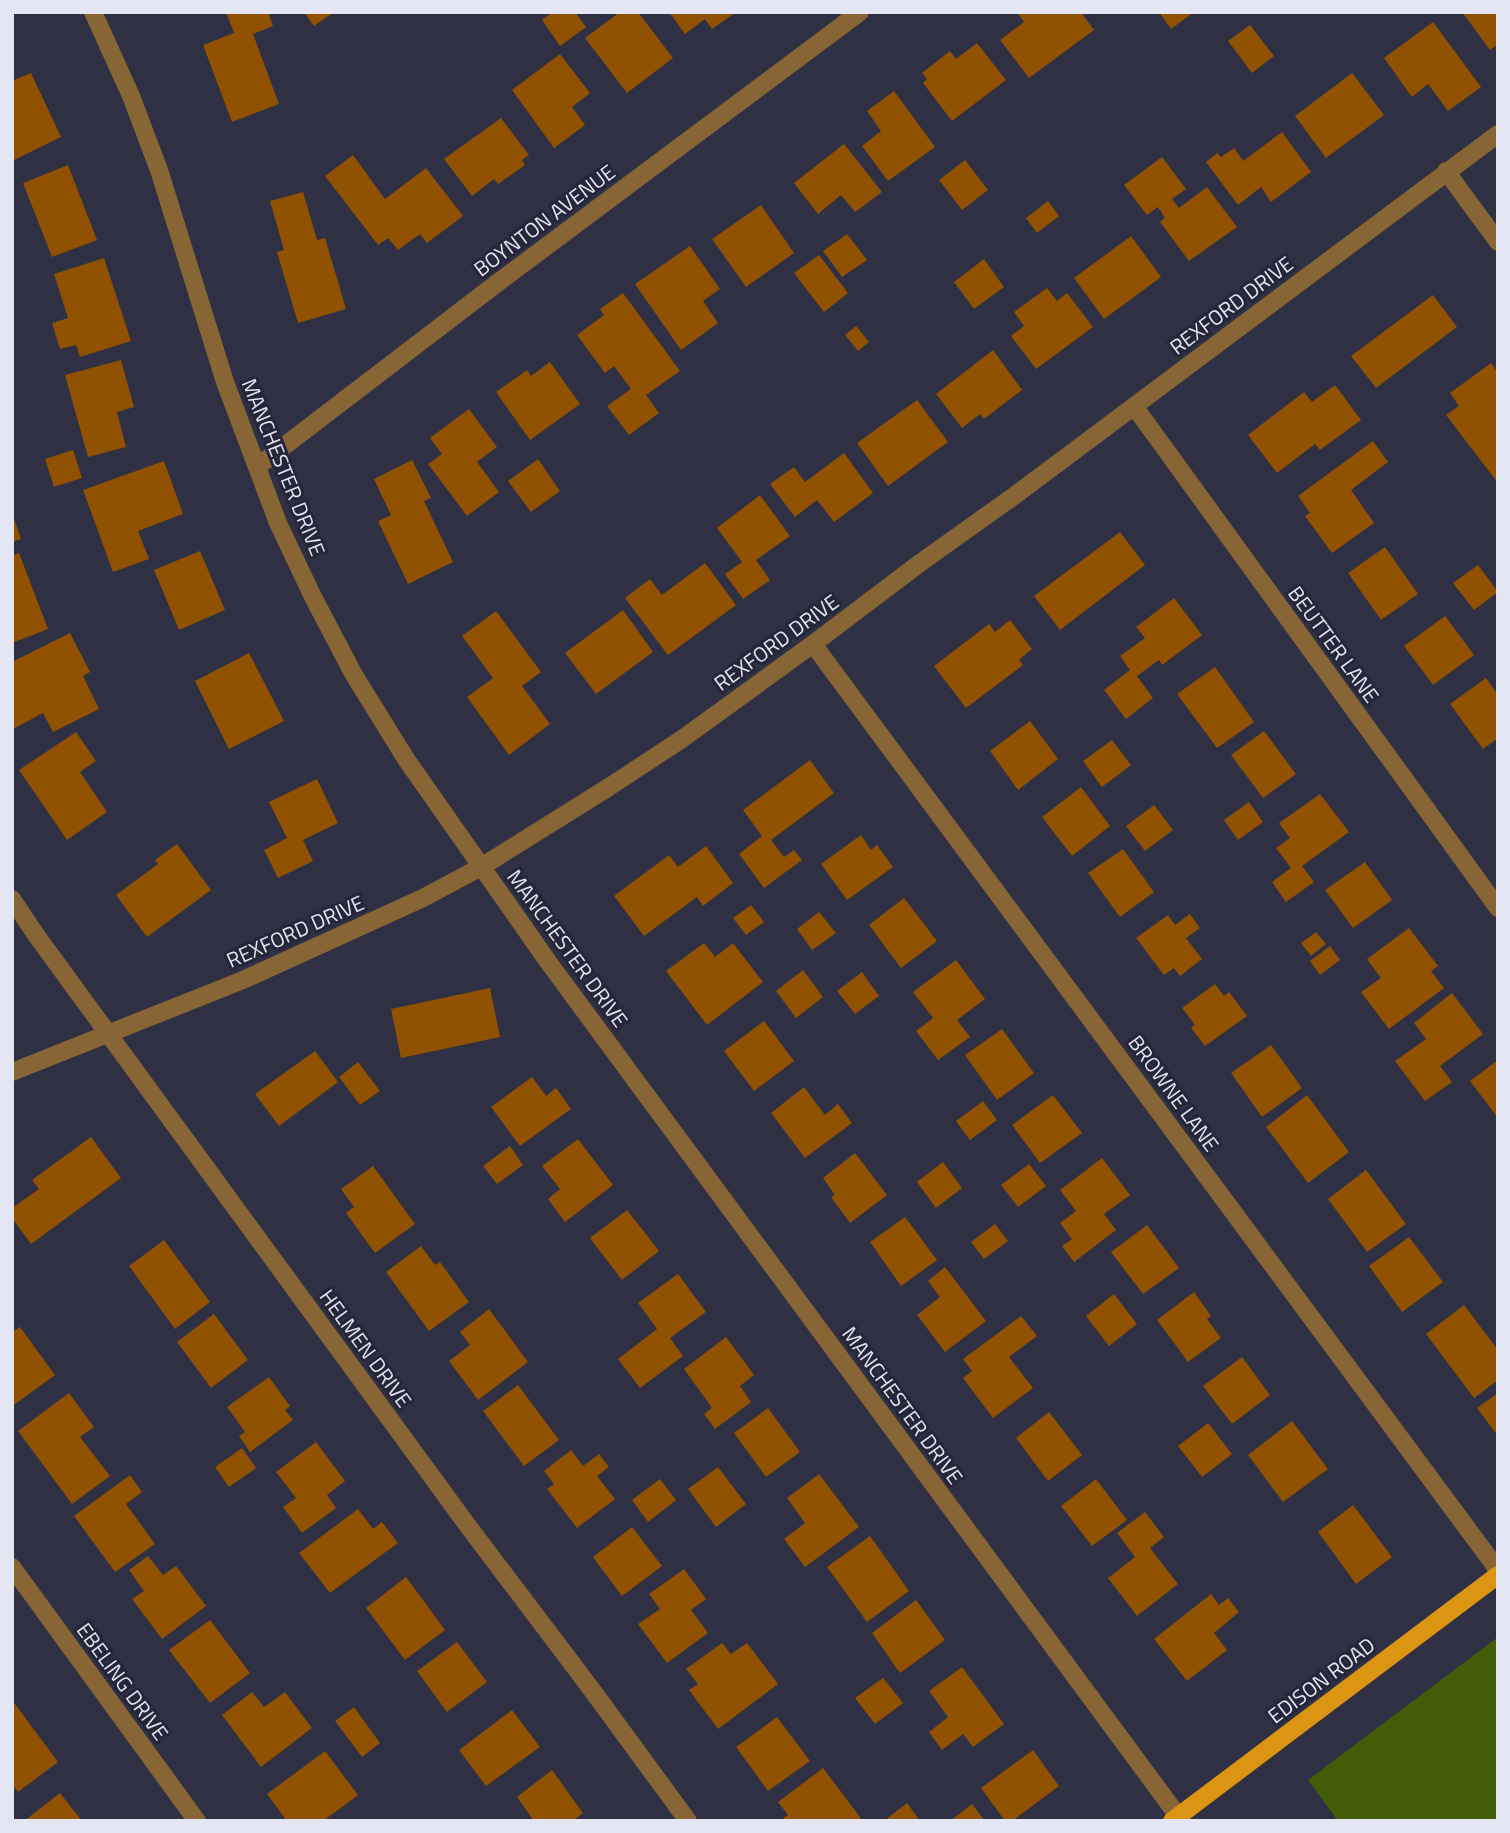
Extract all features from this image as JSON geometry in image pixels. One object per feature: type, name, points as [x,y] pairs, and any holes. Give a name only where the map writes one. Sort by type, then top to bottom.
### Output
[{"type":"main road","name":"EDISON ROAD","points":[[1175,1818],[1498,1575]]},
{"type":"street","name":"MANCHESTER DRIVE","points":[[93,12],[131,96],[159,170],[226,382],[278,523],[354,675],[406,759],[557,974],[1175,1818]]},
{"type":"street","name":"BOYNTON AVENUE","points":[[257,466],[860,12]]},
{"type":"street","name":"REXFORD DRIVE","points":[[12,1072],[243,980],[423,898],[481,867],[682,739],[1498,134]]},
{"type":"street","points":[[1446,171],[1498,242]]},
{"type":"street","name":"BEUTTER LANE","points":[[1134,406],[1498,908]]},
{"type":"street","name":"BROWNE LANE","points":[[813,643],[1498,1570]]},
{"type":"street","name":"HELMEN DRIVE","points":[[12,899],[468,1526],[688,1821]]},
{"type":"street","name":"EBELING DRIVE","points":[[12,1567],[197,1821]]},
{"type":"green space","points":[[1498,1637],[1498,1821],[1338,1821],[1308,1780]]},
{"type":"building","points":[[226,12],[268,12],[273,26],[253,34],[279,104],[232,122],[203,45],[234,33]]},
{"type":"building","points":[[304,12],[334,12],[314,26]]},
{"type":"building","points":[[553,12],[575,12],[586,27],[560,46],[542,20]]},
{"type":"building","points":[[620,12],[638,12],[673,58],[627,93],[585,38]]},
{"type":"building","points":[[669,12],[736,12],[712,29],[705,19],[685,34]]},
{"type":"building","points":[[1017,12],[1081,12],[1094,30],[1029,78],[1000,40],[1024,22]]},
{"type":"building","points":[[1159,12],[1194,12],[1171,29]]},
{"type":"building","points":[[1462,12],[1498,12],[1498,44],[1490,50]]},
{"type":"building","points":[[1433,22],[1481,87],[1448,111],[1428,84],[1412,97],[1384,58]]},
{"type":"building","points":[[1250,25],[1274,56],[1252,73],[1228,41]]},
{"type":"building","points":[[977,43],[1006,80],[952,121],[923,83],[927,79],[922,73],[950,51],[956,59]]},
{"type":"building","points":[[560,54],[590,93],[572,107],[585,125],[554,148],[512,90]]},
{"type":"building","points":[[31,73],[61,137],[14,160],[12,81]]},
{"type":"building","points":[[1352,73],[1384,115],[1326,158],[1295,116]]},
{"type":"building","points":[[894,91],[935,147],[888,181],[862,146],[881,131],[867,111]]},
{"type":"building","points":[[501,118],[529,155],[522,160],[525,165],[498,184],[494,179],[472,196],[444,159]]},
{"type":"building","points":[[1282,132],[1311,172],[1271,202],[1261,187],[1238,205],[1206,162],[1217,153],[1221,157],[1234,148],[1243,161]]},
{"type":"building","points":[[844,144],[882,192],[855,212],[841,195],[818,214],[794,183]]},
{"type":"building","points":[[353,155],[385,199],[426,168],[463,216],[427,243],[420,234],[398,250],[388,238],[378,245],[325,176]]},
{"type":"building","points":[[1162,157],[1186,189],[1172,199],[1179,208],[1207,187],[1237,227],[1189,261],[1160,222],[1165,218],[1158,207],[1147,215],[1124,185]]},
{"type":"building","points":[[965,160],[988,190],[962,210],[939,180]]},
{"type":"building","points":[[68,165],[97,240],[52,257],[23,183]]},
{"type":"building","points":[[303,192],[317,240],[325,238],[346,309],[298,323],[277,252],[284,250],[270,201]]},
{"type":"building","points":[[1048,201],[1059,216],[1037,233],[1026,218]]},
{"type":"building","points":[[761,205],[794,253],[746,287],[712,239]]},
{"type":"building","points":[[847,234],[867,260],[842,277],[823,251]]},
{"type":"building","points":[[1131,236],[1161,277],[1104,319],[1074,278]]},
{"type":"building","points":[[690,246],[720,289],[703,301],[718,323],[681,350],[635,284]]},
{"type":"building","points":[[819,255],[848,293],[824,312],[794,273]]},
{"type":"building","points":[[104,258],[131,341],[80,357],[76,345],[60,349],[52,323],[68,318],[54,274]]},
{"type":"building","points":[[984,259],[1004,287],[974,309],[954,282]]},
{"type":"building","points":[[1047,288],[1057,301],[1067,293],[1093,327],[1036,369],[1011,336],[1024,326],[1014,312]]},
{"type":"building","points":[[623,293],[680,371],[646,395],[659,413],[629,435],[607,406],[631,389],[614,366],[605,373],[577,335],[604,315],[600,309]]},
{"type":"building","points":[[1433,295],[1457,327],[1376,388],[1351,356]]},
{"type":"building","points":[[856,326],[869,342],[858,351],[845,335]]},
{"type":"building","points":[[993,350],[1022,390],[984,419],[980,414],[962,428],[936,394]]},
{"type":"building","points":[[121,360],[134,407],[117,412],[126,447],[88,457],[65,375]]},
{"type":"building","points":[[550,362],[580,404],[530,440],[496,392],[527,370],[531,376]]},
{"type":"building","points":[[1491,363],[1498,373],[1498,483],[1446,415],[1459,406],[1450,393]]},
{"type":"building","points":[[1335,385],[1361,420],[1320,450],[1315,444],[1277,473],[1248,435],[1304,392],[1312,402]]},
{"type":"building","points":[[917,400],[948,442],[888,486],[857,443]]},
{"type":"building","points":[[469,409],[497,447],[477,462],[499,492],[467,516],[428,464],[442,454],[430,438]]},
{"type":"building","points":[[1373,441],[1388,462],[1351,490],[1374,523],[1332,553],[1305,516],[1310,513],[1298,496]]},
{"type":"building","points":[[73,450],[82,478],[54,487],[45,459]]},
{"type":"building","points":[[844,453],[873,493],[834,522],[817,500],[795,517],[770,484],[794,467],[805,482]]},
{"type":"building","points":[[538,459],[560,491],[531,512],[508,481]]},
{"type":"building","points":[[412,460],[431,498],[424,501],[453,562],[408,584],[378,521],[391,515],[374,479]]},
{"type":"building","points":[[164,461],[183,514],[138,531],[149,559],[113,572],[83,490]]},
{"type":"building","points":[[760,495],[790,536],[756,560],[770,580],[743,599],[725,574],[742,562],[717,528]]},
{"type":"building","points":[[12,513],[21,539],[12,542]]},
{"type":"building","points":[[1120,532],[1145,565],[1060,630],[1034,596]]},
{"type":"building","points":[[1385,547],[1418,594],[1381,620],[1348,573]]},
{"type":"building","points":[[200,551],[225,610],[179,630],[154,570]]},
{"type":"building","points":[[19,553],[48,629],[12,643],[12,556]]},
{"type":"building","points":[[705,563],[736,605],[668,655],[625,598],[650,579],[662,595]]},
{"type":"building","points":[[1478,565],[1498,592],[1474,610],[1453,583]]},
{"type":"building","points":[[1174,598],[1202,635],[1162,665],[1159,660],[1137,676],[1153,698],[1126,719],[1104,690],[1130,670],[1120,656],[1145,638],[1136,627]]},
{"type":"building","points":[[623,610],[653,652],[596,694],[565,653]]},
{"type":"building","points":[[496,611],[541,672],[522,686],[550,724],[509,755],[467,697],[493,678],[462,636]]},
{"type":"building","points":[[1445,616],[1474,655],[1433,685],[1404,646]]},
{"type":"building","points":[[1010,620],[1032,649],[1019,660],[1023,665],[966,708],[934,666],[989,624],[995,632]]},
{"type":"building","points":[[70,633],[90,672],[83,676],[99,709],[53,732],[43,713],[13,729],[12,662]]},
{"type":"building","points":[[249,653],[284,721],[229,749],[195,681]]},
{"type":"building","points":[[1215,667],[1254,722],[1217,748],[1177,694]]},
{"type":"building","points":[[1486,678],[1498,695],[1498,738],[1483,749],[1450,704]]},
{"type":"building","points":[[1030,721],[1058,759],[1018,790],[990,751]]},
{"type":"building","points":[[1264,731],[1296,774],[1263,798],[1231,755]]},
{"type":"building","points":[[76,732],[96,761],[80,772],[107,812],[67,840],[19,770]]},
{"type":"building","points":[[1112,740],[1131,765],[1102,787],[1083,761]]},
{"type":"building","points":[[810,760],[834,793],[771,840],[784,857],[794,850],[802,860],[764,888],[739,854],[762,836],[743,810]]},
{"type":"building","points":[[317,779],[338,823],[303,840],[313,861],[278,878],[264,850],[287,838],[269,802]]},
{"type":"building","points":[[1081,787],[1110,826],[1072,856],[1042,817]]},
{"type":"building","points":[[1320,794],[1349,832],[1302,866],[1314,882],[1286,902],[1272,882],[1291,868],[1276,848],[1290,838],[1279,823]]},
{"type":"building","points":[[1249,802],[1263,822],[1238,840],[1224,820]]},
{"type":"building","points":[[1154,805],[1173,830],[1145,851],[1126,826]]},
{"type":"building","points":[[861,835],[871,850],[877,845],[893,867],[847,900],[821,864]]},
{"type":"building","points":[[177,844],[211,890],[147,937],[116,895],[158,864],[155,860]]},
{"type":"building","points":[[706,846],[733,883],[703,906],[697,897],[644,936],[614,896],[669,855],[678,867]]},
{"type":"building","points":[[1123,849],[1154,892],[1120,917],[1088,873]]},
{"type":"building","points":[[1365,862],[1392,900],[1353,928],[1325,890]]},
{"type":"building","points":[[904,898],[937,941],[901,968],[869,925]]},
{"type":"building","points":[[751,905],[764,922],[746,935],[733,918]]},
{"type":"building","points":[[819,912],[836,933],[812,950],[797,929]]},
{"type":"building","points":[[1190,914],[1200,928],[1186,938],[1202,959],[1180,976],[1174,968],[1164,975],[1136,938],[1168,915],[1175,925]]},
{"type":"building","points":[[1409,928],[1438,966],[1431,971],[1444,988],[1389,1029],[1361,992],[1381,978],[1367,959]]},
{"type":"building","points":[[1316,932],[1326,944],[1311,956],[1301,943]]},
{"type":"building","points":[[704,943],[715,957],[733,943],[763,982],[707,1025],[666,971]]},
{"type":"building","points":[[1330,946],[1340,960],[1320,975],[1310,961]]},
{"type":"building","points":[[956,960],[985,999],[957,1020],[970,1037],[938,1060],[916,1031],[933,1018],[913,992]]},
{"type":"building","points":[[803,970],[823,997],[796,1018],[776,991]]},
{"type":"building","points":[[862,972],[879,996],[855,1014],[837,991]]},
{"type":"building","points":[[1215,984],[1224,996],[1229,992],[1247,1016],[1205,1046],[1191,1028],[1195,1025],[1182,1008]]},
{"type":"building","points":[[490,988],[500,1037],[401,1058],[391,1009]]},
{"type":"building","points":[[1452,993],[1483,1034],[1440,1066],[1452,1082],[1425,1101],[1395,1061],[1426,1039],[1414,1023]]},
{"type":"building","points":[[764,1021],[794,1061],[754,1091],[724,1051]]},
{"type":"building","points":[[1002,1029],[1034,1073],[997,1100],[965,1055]]},
{"type":"building","points":[[1271,1045],[1302,1088],[1262,1117],[1231,1073]]},
{"type":"building","points":[[315,1051],[338,1082],[279,1126],[255,1094]]},
{"type":"building","points":[[1498,1060],[1498,1118],[1470,1081]]},
{"type":"building","points":[[358,1062],[380,1091],[360,1105],[339,1077]]},
{"type":"building","points":[[532,1077],[546,1096],[556,1088],[571,1109],[520,1146],[491,1107]]},
{"type":"building","points":[[804,1087],[825,1115],[838,1104],[852,1123],[805,1158],[771,1113]]},
{"type":"building","points":[[1053,1095],[1082,1133],[1040,1163],[1012,1125]]},
{"type":"building","points":[[1307,1095],[1349,1152],[1308,1183],[1266,1127]]},
{"type":"building","points":[[983,1101],[997,1120],[970,1140],[956,1121]]},
{"type":"building","points":[[91,1137],[121,1178],[31,1244],[12,1218],[12,1208],[39,1189],[32,1180]]},
{"type":"building","points":[[578,1139],[613,1185],[565,1222],[548,1199],[560,1189],[542,1166]]},
{"type":"building","points":[[510,1146],[523,1165],[497,1184],[483,1166]]},
{"type":"building","points":[[855,1153],[887,1195],[850,1223],[831,1197],[835,1195],[823,1178]]},
{"type":"building","points":[[1102,1158],[1130,1195],[1104,1214],[1116,1230],[1074,1262],[1062,1246],[1072,1239],[1060,1223],[1076,1211],[1060,1190]]},
{"type":"building","points":[[943,1162],[962,1188],[936,1208],[917,1182]]},
{"type":"building","points":[[1029,1164],[1046,1186],[1018,1207],[1001,1185]]},
{"type":"building","points":[[373,1166],[415,1224],[375,1253],[346,1213],[354,1207],[341,1189]]},
{"type":"building","points":[[1366,1170],[1406,1224],[1367,1252],[1328,1199]]},
{"type":"building","points":[[627,1210],[659,1251],[622,1280],[590,1238]]},
{"type":"building","points":[[905,1217],[937,1260],[901,1286],[870,1242]]},
{"type":"building","points":[[995,1224],[1008,1241],[984,1259],[971,1242]]},
{"type":"building","points":[[1147,1225],[1179,1268],[1143,1294],[1111,1252]]},
{"type":"building","points":[[1409,1237],[1443,1282],[1402,1312],[1369,1266]]},
{"type":"building","points":[[164,1240],[210,1302],[175,1329],[129,1266]]},
{"type":"building","points":[[421,1246],[435,1265],[440,1262],[469,1302],[429,1331],[386,1272]]},
{"type":"building","points":[[945,1267],[986,1321],[945,1352],[917,1315],[940,1297],[928,1281]]},
{"type":"building","points":[[678,1274],[706,1312],[670,1338],[683,1356],[640,1388],[618,1359],[657,1329],[638,1303]]},
{"type":"building","points":[[1194,1292],[1211,1316],[1207,1319],[1221,1338],[1188,1362],[1157,1320]]},
{"type":"building","points":[[1114,1294],[1137,1324],[1109,1346],[1086,1316]]},
{"type":"building","points":[[1464,1305],[1498,1350],[1498,1380],[1474,1398],[1426,1334]]},
{"type":"building","points":[[489,1309],[528,1362],[478,1400],[449,1361],[470,1345],[460,1332]]},
{"type":"building","points":[[214,1314],[248,1360],[211,1388],[177,1342]]},
{"type":"building","points":[[1021,1316],[1037,1336],[1009,1357],[1033,1388],[993,1418],[963,1378],[972,1371],[963,1359]]},
{"type":"building","points":[[20,1327],[55,1375],[14,1405],[12,1332]]},
{"type":"building","points":[[726,1337],[754,1375],[740,1386],[751,1402],[715,1429],[704,1414],[712,1408],[684,1369]]},
{"type":"building","points":[[1242,1357],[1270,1395],[1232,1424],[1203,1386]]},
{"type":"building","points":[[269,1377],[290,1406],[285,1410],[293,1420],[250,1452],[239,1436],[245,1432],[227,1407]]},
{"type":"building","points":[[518,1385],[559,1440],[524,1466],[483,1411]]},
{"type":"building","points":[[69,1393],[94,1427],[80,1437],[110,1476],[72,1504],[18,1431]]},
{"type":"building","points":[[1498,1393],[1498,1436],[1477,1408]]},
{"type":"building","points":[[768,1408],[800,1452],[766,1477],[734,1433]]},
{"type":"building","points":[[1049,1412],[1082,1455],[1048,1481],[1016,1438]]},
{"type":"building","points":[[1292,1421],[1328,1469],[1283,1502],[1248,1455]]},
{"type":"building","points":[[1208,1423],[1232,1454],[1202,1477],[1178,1446]]},
{"type":"building","points":[[316,1442],[345,1481],[327,1495],[336,1508],[302,1533],[283,1507],[296,1498],[276,1472]]},
{"type":"building","points":[[242,1448],[256,1468],[229,1487],[215,1467]]},
{"type":"building","points":[[571,1450],[583,1466],[599,1454],[609,1467],[597,1476],[615,1499],[577,1528],[547,1489],[554,1484],[544,1471]]},
{"type":"building","points":[[718,1467],[746,1504],[716,1527],[688,1489]]},
{"type":"building","points":[[819,1474],[859,1527],[805,1567],[784,1539],[805,1523],[787,1498]]},
{"type":"building","points":[[130,1475],[142,1492],[126,1504],[155,1544],[115,1572],[74,1516]]},
{"type":"building","points":[[660,1479],[676,1500],[648,1522],[632,1500]]},
{"type":"building","points":[[1096,1479],[1127,1520],[1092,1546],[1061,1506]]},
{"type":"building","points":[[1353,1505],[1392,1557],[1356,1584],[1318,1532]]},
{"type":"building","points":[[358,1509],[373,1529],[382,1522],[398,1543],[330,1593],[299,1553]]},
{"type":"building","points":[[1145,1512],[1164,1537],[1150,1548],[1178,1584],[1137,1616],[1108,1578],[1135,1557],[1117,1533]]},
{"type":"building","points":[[632,1527],[662,1566],[622,1596],[593,1557]]},
{"type":"building","points":[[870,1536],[909,1591],[867,1622],[827,1567]]},
{"type":"building","points":[[148,1556],[163,1575],[176,1566],[206,1606],[162,1639],[132,1599],[144,1591],[129,1570]]},
{"type":"building","points":[[684,1569],[706,1599],[691,1610],[708,1633],[667,1663],[638,1624],[660,1609],[649,1594]]},
{"type":"building","points":[[406,1577],[445,1630],[405,1660],[366,1608]]},
{"type":"building","points":[[1211,1594],[1219,1605],[1228,1598],[1239,1612],[1214,1633],[1227,1650],[1187,1681],[1154,1639]]},
{"type":"building","points":[[916,1600],[945,1640],[900,1673],[872,1633]]},
{"type":"building","points":[[210,1620],[250,1673],[210,1703],[169,1650]]},
{"type":"building","points":[[457,1642],[487,1682],[447,1712],[417,1671]]},
{"type":"building","points":[[722,1643],[731,1654],[747,1643],[778,1684],[718,1729],[689,1690],[698,1684],[686,1669]]},
{"type":"building","points":[[962,1667],[1004,1724],[973,1747],[963,1734],[942,1750],[929,1732],[948,1717],[929,1691]]},
{"type":"building","points":[[883,1678],[903,1703],[875,1724],[855,1698]]},
{"type":"building","points":[[252,1692],[264,1707],[285,1692],[312,1728],[261,1767],[222,1715]]},
{"type":"building","points":[[15,1704],[58,1762],[18,1792],[12,1785],[12,1705]]},
{"type":"building","points":[[354,1707],[380,1743],[362,1757],[335,1721]]},
{"type":"building","points":[[512,1710],[540,1747],[486,1786],[459,1750]]},
{"type":"building","points":[[777,1717],[810,1761],[768,1791],[736,1747]]},
{"type":"building","points":[[1033,1750],[1059,1786],[1012,1821],[1005,1821],[981,1788]]},
{"type":"building","points":[[325,1751],[358,1795],[323,1821],[287,1821],[267,1794]]},
{"type":"building","points":[[823,1768],[863,1821],[785,1821],[783,1818],[788,1815],[778,1802]]},
{"type":"building","points":[[552,1770],[583,1813],[573,1821],[534,1821],[517,1797]]},
{"type":"building","points":[[60,1793],[82,1821],[24,1821]]},
{"type":"building","points":[[907,1803],[918,1818],[914,1821],[884,1821]]},
{"type":"building","points":[[972,1804],[985,1821],[950,1821]]}]
